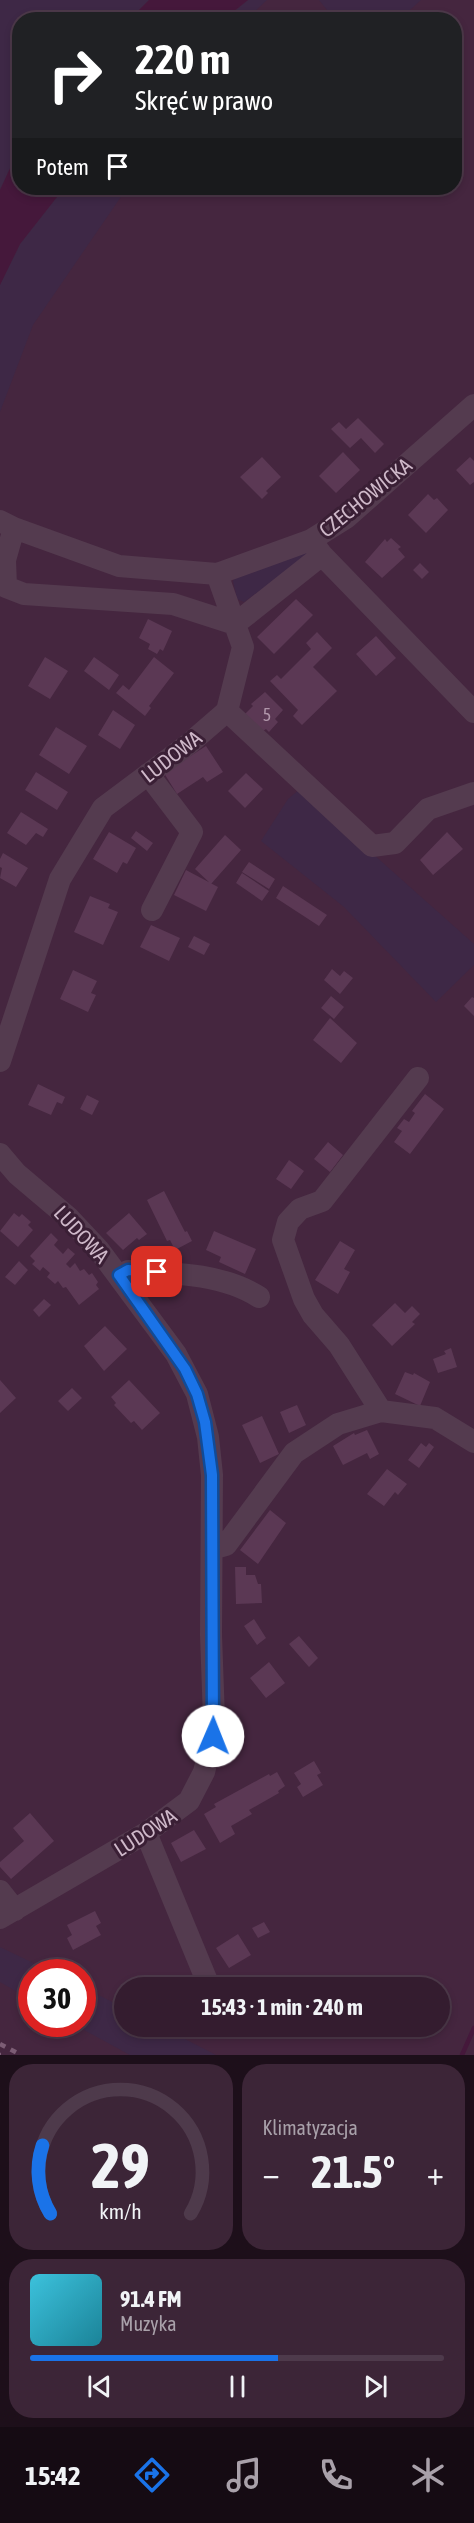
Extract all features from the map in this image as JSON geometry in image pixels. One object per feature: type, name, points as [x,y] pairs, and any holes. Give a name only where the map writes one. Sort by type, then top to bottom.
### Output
[{"type":"street","name":"CZECHOWICKA","points":[[7,524],[119,566],[217,574],[317,548],[346,518],[474,405]]},
{"type":"street","points":[[7,524],[6,587],[24,594],[173,604],[235,624]]},
{"type":"street","points":[[235,624],[317,548],[474,712]]},
{"type":"street","points":[[217,574],[243,647],[227,711],[372,846],[395,843],[428,809],[474,793]]},
{"type":"street","name":"LUDOWA","points":[[0,1060],[60,879],[103,808],[190,743],[227,711]]},
{"type":"street","points":[[148,774],[192,832],[152,910]]},
{"type":"street","points":[[381,1411],[339,1346],[304,1299],[283,1240],[288,1222],[300,1209],[322,1202],[418,1078]]},
{"type":"street","name":"LUDOWA","points":[[0,1154],[17,1174],[49,1199],[83,1231],[119,1275],[176,1354],[197,1394],[205,1422],[210,1454],[214,1719],[209,1755],[198,1788],[189,1801],[146,1833],[8,1914]]},
{"type":"street","points":[[119,1275],[128,1270],[219,1280],[242,1286],[259,1297]]},
{"type":"street","points":[[212,1549],[226,1545],[294,1453],[338,1424],[381,1411],[435,1418],[474,1442]]},
{"type":"street","points":[[146,1833],[205,1977]]},
{"type":"street","points":[[0,1891],[8,1914]]},
{"type":"shaded area","points":[[0,0],[149,0],[137,12],[12,12],[12,164],[0,190]]},
{"type":"shaded area","points":[[149,0],[248,0],[233,12],[137,12]]},
{"type":"shaded area","points":[[248,0],[267,0],[254,12],[234,12]]},
{"type":"shaded area","points":[[319,0],[421,0],[408,12],[329,12]]},
{"type":"shaded area","points":[[12,164],[12,195],[58,195],[20,244],[0,285],[0,190]]},
{"type":"shaded area","points":[[58,195],[122,195],[33,325],[0,412],[0,285],[20,244]]},
{"type":"shaded area","points":[[311,547],[303,560],[244,602],[237,599],[233,581],[239,572]]},
{"type":"shaded area","points":[[300,789],[474,944],[474,965],[436,1002],[344,907],[261,841],[288,799]]},
{"type":"shaded area","points":[[0,1947],[25,1959],[18,1959],[18,1992],[0,1982]]},
{"type":"shaded area","points":[[96,1994],[114,2003],[114,2037],[181,2037],[216,2055],[130,2055],[96,2037]]},
{"type":"building","points":[[358,418],[384,444],[375,453],[361,438],[350,448],[331,429],[339,422],[346,429]]},
{"type":"building","points":[[343,452],[360,470],[336,493],[319,476]]},
{"type":"building","points":[[262,457],[281,477],[266,491],[268,493],[262,499],[240,477]]},
{"type":"building","points":[[470,457],[474,461],[474,482],[470,485],[456,470]]},
{"type":"building","points":[[428,494],[434,500],[437,498],[448,510],[426,533],[408,515]]},
{"type":"building","points":[[391,538],[401,547],[398,549],[405,557],[382,578],[365,562],[385,539],[387,542]]},
{"type":"building","points":[[420,563],[429,572],[422,579],[413,570]]},
{"type":"building","points":[[296,599],[313,615],[274,654],[257,637]]},
{"type":"building","points":[[148,619],[172,631],[163,651],[160,649],[157,654],[148,649],[150,644],[139,638]]},
{"type":"building","points":[[317,632],[332,648],[313,667],[337,691],[302,725],[293,716],[298,710],[270,681],[277,675],[281,679],[311,649],[306,643]]},
{"type":"building","points":[[376,636],[396,658],[376,676],[356,654]]},
{"type":"building","points":[[45,657],[68,671],[50,699],[28,686]]},
{"type":"building","points":[[94,657],[119,675],[109,690],[84,671]]},
{"type":"building","points":[[154,657],[174,673],[149,706],[151,708],[145,716],[116,693],[123,685],[129,690]]},
{"type":"building","points":[[265,692],[283,710],[275,719],[278,722],[269,732],[266,729],[263,731],[245,714],[253,706],[251,704]]},
{"type":"building","points":[[113,710],[135,725],[120,749],[98,735]]},
{"type":"building","points":[[56,727],[87,746],[69,774],[39,755]]},
{"type":"building","points":[[206,746],[223,772],[207,782],[203,777],[177,794],[164,773]]},
{"type":"building","points":[[36,772],[68,792],[57,810],[25,790]]},
{"type":"building","points":[[246,773],[263,789],[245,808],[228,791]]},
{"type":"building","points":[[21,812],[48,829],[43,837],[36,833],[26,845],[7,833]]},
{"type":"building","points":[[136,831],[153,843],[147,851],[131,838]]},
{"type":"building","points":[[109,832],[136,848],[127,864],[123,862],[117,873],[93,859]]},
{"type":"building","points":[[447,832],[463,849],[433,875],[420,860]]},
{"type":"building","points":[[225,835],[241,850],[211,884],[195,869]]},
{"type":"building","points":[[3,853],[28,868],[16,887],[0,878],[2,868],[0,859]]},
{"type":"building","points":[[249,862],[275,879],[269,889],[242,872]]},
{"type":"building","points":[[186,870],[218,887],[206,911],[174,895]]},
{"type":"building","points":[[242,873],[269,891],[262,901],[236,883]]},
{"type":"building","points":[[283,886],[327,915],[319,926],[276,898]]},
{"type":"building","points":[[90,896],[110,904],[108,908],[118,912],[103,945],[74,932]]},
{"type":"building","points":[[151,925],[180,938],[169,961],[140,947]]},
{"type":"building","points":[[194,936],[210,944],[204,955],[188,947]]},
{"type":"building","points":[[332,969],[340,976],[344,971],[353,978],[340,994],[324,980]]},
{"type":"building","points":[[73,970],[97,981],[91,993],[96,995],[88,1012],[60,999]]},
{"type":"building","points":[[331,996],[344,1007],[334,1019],[321,1008]]},
{"type":"building","points":[[472,997],[474,998],[474,1016],[464,1006]]},
{"type":"building","points":[[330,1018],[357,1043],[341,1063],[313,1040]]},
{"type":"building","points":[[38,1084],[65,1097],[62,1104],[57,1102],[51,1115],[28,1105]]},
{"type":"building","points":[[425,1094],[444,1109],[410,1154],[394,1142],[402,1131],[397,1128],[404,1119],[409,1122],[415,1113],[412,1111]]},
{"type":"building","points":[[87,1095],[99,1101],[92,1115],[80,1109]]},
{"type":"building","points":[[328,1142],[343,1155],[330,1172],[314,1159]]},
{"type":"building","points":[[289,1160],[304,1171],[291,1189],[276,1179]]},
{"type":"building","points":[[164,1191],[192,1241],[175,1250],[170,1240],[167,1241],[147,1200]]},
{"type":"building","points":[[14,1213],[19,1217],[22,1214],[31,1222],[28,1225],[33,1230],[18,1247],[0,1231]]},
{"type":"building","points":[[129,1213],[147,1234],[139,1240],[137,1238],[123,1250],[106,1233]]},
{"type":"building","points":[[214,1231],[256,1249],[245,1274],[219,1262],[221,1257],[206,1250]]},
{"type":"building","points":[[51,1233],[58,1240],[54,1245],[63,1254],[68,1248],[75,1254],[66,1264],[70,1268],[75,1263],[80,1271],[84,1269],[89,1275],[92,1273],[98,1282],[96,1285],[99,1289],[79,1305],[66,1287],[63,1288],[58,1281],[55,1284],[47,1277],[50,1273],[43,1267],[40,1271],[32,1264],[35,1261],[30,1256]]},
{"type":"building","points":[[340,1241],[355,1250],[344,1269],[350,1272],[338,1294],[315,1280]]},
{"type":"building","points":[[19,1261],[28,1270],[15,1285],[5,1277]]},
{"type":"building","points":[[44,1299],[51,1305],[39,1317],[33,1310]]},
{"type":"building","points":[[395,1303],[405,1313],[412,1306],[420,1314],[412,1322],[415,1324],[392,1346],[372,1325]]},
{"type":"building","points":[[105,1326],[127,1349],[104,1371],[84,1346]]},
{"type":"building","points":[[451,1348],[457,1367],[438,1373],[433,1359],[446,1354],[444,1351]]},
{"type":"building","points":[[405,1372],[413,1375],[414,1373],[430,1382],[420,1406],[395,1394]]},
{"type":"building","points":[[0,1380],[16,1398],[0,1413]]},
{"type":"building","points":[[129,1380],[160,1413],[142,1430],[134,1421],[131,1423],[114,1405],[116,1403],[111,1397]]},
{"type":"building","points":[[72,1388],[82,1398],[68,1411],[58,1401]]},
{"type":"building","points":[[297,1405],[306,1425],[289,1433],[280,1412]]},
{"type":"building","points":[[262,1416],[279,1454],[260,1463],[242,1425]]},
{"type":"building","points":[[367,1430],[379,1454],[370,1459],[367,1453],[343,1465],[333,1446],[354,1433],[355,1435]]},
{"type":"building","points":[[421,1443],[426,1447],[429,1443],[434,1447],[419,1468],[408,1460]]},
{"type":"building","points":[[387,1469],[407,1484],[398,1495],[395,1492],[384,1506],[367,1494]]},
{"type":"building","points":[[270,1510],[286,1523],[258,1564],[240,1550]]},
{"type":"building","points":[[235,1567],[246,1567],[246,1575],[255,1575],[258,1584],[261,1584],[262,1603],[236,1604]]},
{"type":"building","points":[[254,1619],[266,1638],[257,1645],[244,1626]]},
{"type":"building","points":[[299,1636],[318,1658],[309,1667],[289,1644]]},
{"type":"building","points":[[269,1662],[285,1683],[266,1698],[250,1678]]},
{"type":"building","points":[[314,1761],[321,1773],[317,1775],[323,1785],[303,1797],[297,1787],[301,1784],[294,1773]]},
{"type":"building","points":[[277,1772],[285,1786],[278,1791],[279,1793],[249,1810],[252,1814],[231,1826],[235,1834],[220,1843],[204,1814],[216,1807],[214,1804],[269,1774],[270,1776]]},
{"type":"building","points":[[30,1813],[54,1841],[11,1879],[0,1867],[0,1862],[24,1841],[13,1828]]},
{"type":"building","points":[[194,1830],[206,1849],[181,1862],[171,1843]]},
{"type":"building","points":[[95,1911],[101,1923],[96,1926],[101,1935],[73,1950],[67,1938],[72,1935],[67,1925]]},
{"type":"building","points":[[264,1922],[270,1932],[258,1938],[252,1928]]},
{"type":"building","points":[[238,1934],[251,1955],[229,1968],[216,1948]]},
{"type":"waterway","points":[[462,2055],[474,2028]]},
{"type":"railway","points":[[0,2044],[21,2055]]},
{"type":"route","points":[[157,1272],[128,1270],[119,1275],[185,1369],[197,1394],[205,1422],[212,1475],[213,1736]]}]
